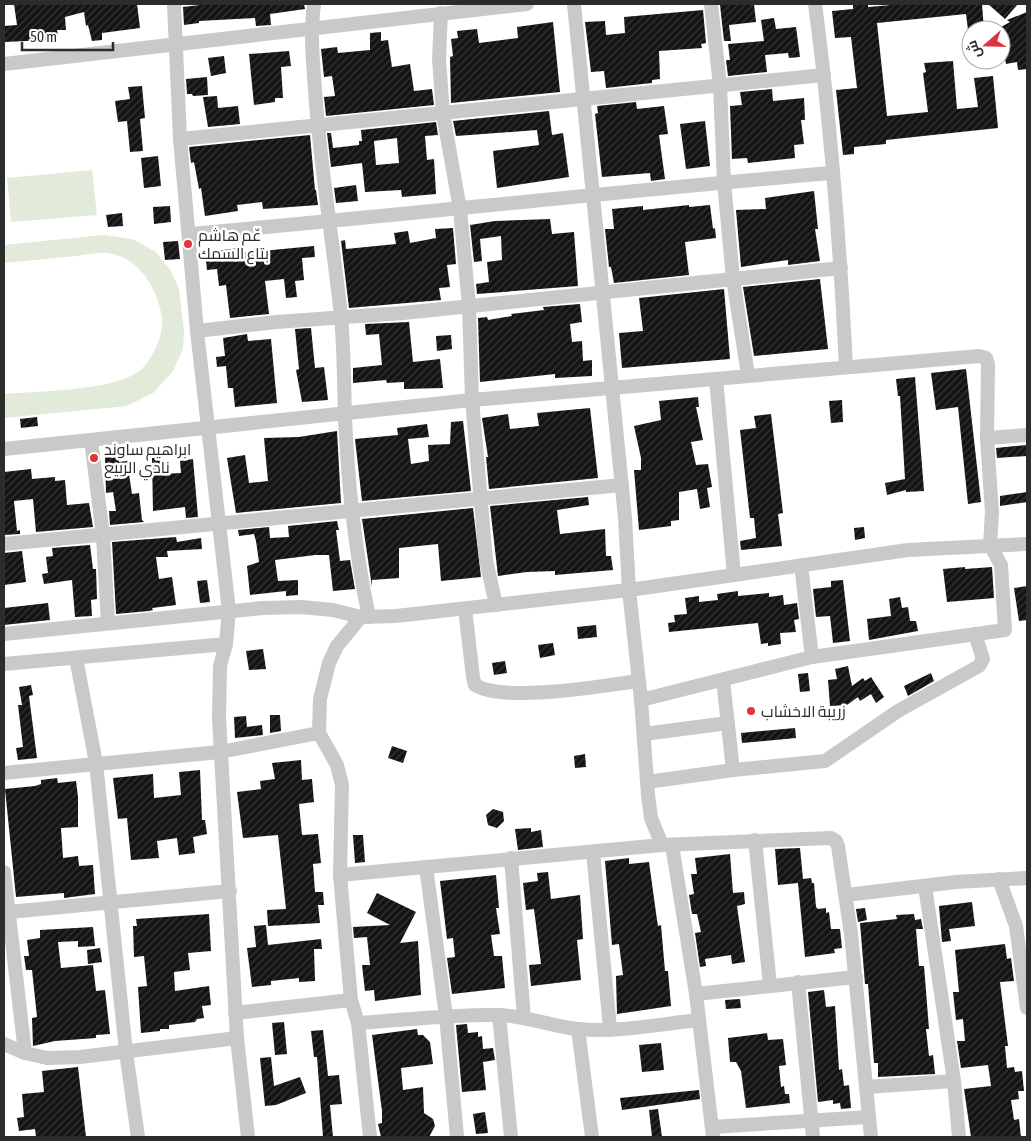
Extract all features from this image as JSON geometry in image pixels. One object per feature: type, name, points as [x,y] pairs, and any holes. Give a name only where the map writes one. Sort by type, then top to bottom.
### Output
[{"type":"street","points":[[174,4],[180,139],[190,234],[197,331],[229,611],[226,644],[220,666],[220,752],[230,891],[235,1013],[248,1137]]},
{"type":"street","points":[[314,4],[311,27],[317,126],[331,222],[341,317],[345,364],[345,415],[365,617],[337,646],[328,663],[320,699],[319,733],[337,764],[342,785],[340,875],[350,1000],[358,1023],[370,1137]]},
{"type":"street","points":[[4,64],[441,13],[477,6],[527,4]]},
{"type":"street","points":[[574,4],[622,485],[651,818],[667,845],[696,994],[713,1132],[811,1120],[868,1117]]},
{"type":"street","points":[[711,4],[720,86],[724,182],[733,279],[748,376]]},
{"type":"street","points":[[815,4],[824,75],[841,268],[846,367]]},
{"type":"street","points":[[441,13],[439,59],[443,114],[460,209],[468,306],[472,400],[486,560],[496,605]]},
{"type":"street","points":[[180,139],[824,75]]},
{"type":"street","points":[[190,234],[832,173]]},
{"type":"street","points":[[197,331],[468,306],[841,268]]},
{"type":"street","points":[[4,449],[345,415],[472,400],[979,356],[986,358],[988,364],[987,438],[992,512],[990,545],[1001,565],[1005,630],[812,658],[641,700]]},
{"type":"street","points":[[716,379],[734,575]]},
{"type":"street","points":[[987,438],[1027,436]]},
{"type":"street","points":[[91,440],[103,536],[108,623]]},
{"type":"street","points":[[4,544],[103,536],[353,509],[622,485]]},
{"type":"street","points":[[4,634],[229,611],[301,607],[333,610],[365,617],[630,590],[908,550],[1027,544]]},
{"type":"street","points":[[801,565],[812,658]]},
{"type":"street","points":[[465,608],[473,677],[475,685],[482,689],[514,692],[552,691],[638,681]]},
{"type":"street","points":[[647,782],[733,770],[817,762],[834,756],[886,719],[979,666],[983,659],[975,634]]},
{"type":"street","points":[[4,664],[226,644]]},
{"type":"street","points":[[76,658],[96,763],[126,1052],[138,1137]]},
{"type":"street","points":[[723,680],[733,770]]},
{"type":"street","points":[[644,734],[728,723]]},
{"type":"street","points":[[4,773],[220,752],[319,733]]},
{"type":"street","points":[[340,875],[667,845],[831,838],[836,841],[838,846],[846,895],[856,977],[871,1137]]},
{"type":"street","points":[[755,840],[770,985]]},
{"type":"street","points":[[593,852],[610,1028]]},
{"type":"street","points":[[511,858],[524,1018]]},
{"type":"street","points":[[426,867],[446,1016],[457,1137]]},
{"type":"street","points":[[4,872],[24,1053]]},
{"type":"street","points":[[846,895],[999,879],[1027,878]]},
{"type":"street","points":[[999,879],[1016,926],[1027,1008]]},
{"type":"street","points":[[925,886],[954,1081],[959,1137]]},
{"type":"street","points":[[9,912],[230,891]]},
{"type":"street","points":[[696,994],[856,977]]},
{"type":"street","points":[[798,982],[812,1137]]},
{"type":"street","points":[[235,1013],[350,1000]]},
{"type":"street","points":[[358,1023],[446,1016],[499,1015],[578,1029],[699,1020]]},
{"type":"street","points":[[499,1015],[511,1137]]},
{"type":"street","points":[[578,1029],[592,1137]]},
{"type":"street","points":[[4,1044],[24,1053],[47,1058],[80,1057],[237,1038]]},
{"type":"street","points":[[866,1087],[954,1081]]},
{"type":"green space","points":[[92,170],[97,215],[11,222],[7,178]]},
{"type":"green space","points":[[103,235],[132,239],[156,252],[171,271],[179,289],[184,332],[183,349],[173,371],[153,393],[127,406],[4,418],[4,394],[74,389],[111,383],[138,372],[152,355],[161,332],[162,318],[160,307],[145,276],[128,260],[118,255],[95,253],[4,263],[4,245]]},
{"type":"building","points":[[14,4],[137,4],[140,28],[102,33],[102,40],[92,41],[88,25],[86,26],[84,12],[65,17],[66,30],[57,30],[58,35],[50,36],[50,40],[4,42],[4,26],[17,25]]},
{"type":"building","points":[[208,4],[304,4],[305,9],[270,14],[271,25],[256,26],[255,18],[199,21],[199,23],[184,25],[183,7]]},
{"type":"building","points":[[754,4],[756,22],[729,25],[731,41],[724,41],[720,5]]},
{"type":"building","points":[[868,4],[868,7],[902,4],[982,4],[983,20],[967,20],[966,14],[877,23],[887,116],[928,112],[923,73],[926,72],[924,63],[953,61],[957,109],[978,107],[974,78],[993,76],[998,128],[886,140],[886,144],[854,147],[854,154],[843,155],[836,90],[857,88],[851,37],[835,38],[832,11],[853,9],[853,5]]},
{"type":"building","points":[[988,4],[1018,4],[1005,19]]},
{"type":"building","points":[[703,10],[706,43],[701,44],[702,48],[659,51],[660,79],[652,80],[652,83],[606,88],[604,71],[591,72],[585,22],[605,21],[606,35],[625,33],[624,17]]},
{"type":"building","points":[[1027,12],[1027,69],[1018,70],[1017,62],[1011,63],[1011,20],[1007,20]]},
{"type":"building","points":[[774,18],[776,29],[796,27],[800,57],[789,58],[788,53],[765,55],[767,72],[728,76],[726,60],[730,60],[728,44],[764,41],[761,20]]},
{"type":"building","points":[[553,22],[560,92],[451,103],[450,57],[453,56],[451,39],[458,38],[457,31],[477,29],[479,43],[518,38],[517,27]]},
{"type":"building","points":[[381,32],[381,41],[388,40],[392,67],[410,64],[414,91],[432,89],[434,105],[326,116],[324,97],[335,96],[332,76],[324,77],[321,49],[337,47],[338,53],[370,50],[370,33]]},
{"type":"building","points":[[289,51],[291,66],[281,67],[283,98],[275,98],[275,102],[254,105],[249,54]]},
{"type":"building","points":[[224,56],[226,73],[211,76],[208,58]]},
{"type":"building","points":[[207,77],[208,95],[193,96],[192,94],[187,94],[186,79]]},
{"type":"building","points":[[142,86],[145,118],[140,119],[143,151],[130,152],[127,121],[118,122],[115,101],[130,99],[128,87]]},
{"type":"building","points":[[772,89],[773,101],[804,98],[805,120],[801,120],[804,144],[794,145],[795,158],[748,163],[747,158],[732,159],[730,106],[742,105],[740,92]]},
{"type":"building","points":[[217,96],[218,108],[238,106],[240,124],[208,127],[203,97]]},
{"type":"building","points":[[636,102],[637,109],[664,106],[668,134],[659,135],[665,179],[651,181],[650,173],[602,177],[595,114],[598,113],[597,106]]},
{"type":"building","points":[[549,111],[552,135],[563,133],[569,177],[497,188],[493,151],[539,145],[537,130],[456,136],[453,121]]},
{"type":"building","points":[[705,121],[710,166],[686,169],[680,124]]},
{"type":"building","points":[[436,122],[438,135],[425,136],[427,160],[434,159],[436,194],[402,197],[401,190],[365,192],[362,163],[331,167],[327,133],[331,133],[333,148],[359,145],[359,141],[362,141],[361,130]],"holes":[[[397,138],[399,163],[376,165],[374,141]]]},
{"type":"building","points":[[310,135],[318,205],[263,209],[262,202],[237,205],[238,211],[205,216],[201,188],[199,189],[194,162],[191,163],[189,147]]},
{"type":"building","points":[[158,156],[161,186],[144,188],[141,158]]},
{"type":"building","points":[[356,185],[358,201],[336,203],[334,188]]},
{"type":"building","points":[[814,191],[818,229],[815,229],[820,261],[788,265],[788,260],[741,267],[736,210],[766,209],[765,198]]},
{"type":"building","points":[[689,205],[689,207],[710,205],[716,238],[685,242],[689,275],[614,283],[611,267],[609,267],[605,229],[614,229],[612,209],[643,206],[643,210]]},
{"type":"building","points":[[170,206],[171,222],[154,224],[153,207]]},
{"type":"building","points":[[122,213],[123,226],[108,227],[106,215]]},
{"type":"building","points":[[550,219],[552,234],[574,232],[578,286],[477,294],[476,284],[489,282],[487,262],[502,260],[501,236],[480,239],[482,261],[474,262],[470,225],[495,221]]},
{"type":"building","points":[[453,228],[456,264],[447,265],[450,287],[439,288],[441,300],[349,308],[341,241],[345,240],[346,249],[396,244],[394,233],[408,231],[410,243],[436,238],[435,229]]},
{"type":"building","points":[[178,241],[180,259],[165,260],[163,242]]},
{"type":"building","points":[[314,246],[315,257],[302,258],[304,280],[295,281],[297,297],[286,298],[284,279],[265,281],[269,314],[230,318],[226,285],[219,286],[217,269],[207,270],[205,252],[240,248],[240,253]]},
{"type":"building","points":[[820,279],[828,349],[754,356],[743,287]]},
{"type":"building","points":[[724,289],[730,359],[622,368],[619,333],[643,331],[639,298]]},
{"type":"building","points":[[580,304],[582,322],[570,324],[572,342],[582,341],[583,361],[592,360],[592,376],[555,378],[555,374],[480,382],[478,318],[487,317],[488,320],[512,316],[511,314],[544,310],[543,307]]},
{"type":"building","points":[[409,322],[413,362],[440,359],[443,388],[404,389],[404,382],[387,383],[386,380],[353,383],[353,368],[382,365],[379,334],[366,335],[365,324]]},
{"type":"building","points":[[311,328],[315,368],[324,367],[328,400],[302,402],[296,370],[299,369],[295,329]]},
{"type":"building","points":[[247,334],[248,341],[271,339],[277,403],[235,407],[233,388],[228,388],[226,366],[217,367],[216,357],[225,356],[223,338]]},
{"type":"building","points":[[451,335],[452,349],[437,351],[436,336]]},
{"type":"building","points":[[966,369],[981,502],[968,504],[958,407],[936,410],[931,373]]},
{"type":"building","points":[[915,377],[924,491],[906,492],[906,490],[887,495],[885,483],[905,479],[900,396],[898,396],[896,379]]},
{"type":"building","points":[[698,397],[699,407],[696,407],[703,440],[691,442],[696,465],[708,464],[712,487],[707,488],[710,507],[700,509],[697,489],[679,492],[679,520],[671,521],[671,526],[639,530],[634,470],[641,470],[641,458],[634,426],[661,420],[659,401]]},
{"type":"building","points":[[842,400],[843,422],[831,423],[829,401]]},
{"type":"building","points":[[590,408],[598,478],[489,489],[486,457],[488,457],[482,418],[508,414],[510,429],[539,426],[537,413]]},
{"type":"building","points":[[771,414],[783,513],[778,514],[782,546],[741,550],[740,541],[756,538],[754,518],[750,518],[740,430],[756,428],[754,416]]},
{"type":"building","points":[[37,417],[38,426],[21,428],[20,419]]},
{"type":"building","points":[[463,421],[471,491],[362,501],[355,439],[398,435],[397,428],[427,424],[429,437],[408,439],[411,464],[429,461],[428,445],[450,444],[451,422]]},
{"type":"building","points":[[337,431],[341,503],[236,513],[227,458],[245,455],[249,483],[268,481],[264,438],[299,437]]},
{"type":"building","points":[[1027,445],[1027,456],[997,458],[996,448]]},
{"type":"building","points":[[118,454],[119,462],[134,460],[136,473],[129,474],[132,494],[139,493],[142,520],[144,522],[110,525],[109,511],[116,511],[113,492],[106,493],[105,456]]},
{"type":"building","points":[[152,458],[161,458],[162,474],[181,473],[180,461],[193,459],[198,517],[186,518],[185,507],[153,511]]},
{"type":"building","points":[[31,469],[32,479],[55,477],[55,481],[65,480],[67,505],[89,503],[93,527],[36,532],[33,499],[14,501],[17,531],[20,530],[20,534],[4,535],[4,472]]},
{"type":"building","points":[[1027,492],[1027,502],[1000,506],[1000,496]]},
{"type":"building","points":[[588,497],[589,505],[557,510],[560,534],[605,529],[606,556],[611,556],[613,570],[555,575],[555,571],[527,572],[498,576],[490,506]]},
{"type":"building","points":[[473,508],[481,577],[441,581],[438,544],[399,548],[399,578],[372,580],[372,587],[362,519]]},
{"type":"building","points":[[337,521],[339,530],[336,530],[340,561],[350,560],[355,589],[333,591],[329,555],[315,555],[275,560],[278,581],[298,580],[298,595],[286,596],[286,591],[250,595],[247,566],[259,562],[256,541],[254,534],[239,536],[238,530],[269,527],[270,538],[289,537],[288,526]]},
{"type":"building","points":[[864,527],[865,538],[855,540],[854,528]]},
{"type":"building","points":[[176,537],[177,542],[201,538],[202,549],[167,551],[168,557],[156,557],[159,579],[172,577],[176,605],[152,608],[153,610],[149,611],[116,614],[112,542]]},
{"type":"building","points":[[90,545],[93,569],[96,569],[97,599],[91,600],[92,616],[75,617],[72,580],[44,584],[42,574],[48,573],[46,557],[53,556],[52,548]]},
{"type":"building","points":[[22,551],[26,582],[4,585],[4,553]]},
{"type":"building","points":[[965,567],[965,569],[992,567],[994,598],[947,602],[943,569]]},
{"type":"building","points":[[207,580],[210,602],[200,603],[197,581]]},
{"type":"building","points":[[843,580],[850,641],[833,643],[830,616],[816,617],[813,589],[831,587],[831,581]]},
{"type":"building","points":[[1027,586],[1027,620],[1019,621],[1014,588]]},
{"type":"building","points":[[738,591],[738,596],[769,593],[769,597],[783,595],[784,605],[797,603],[799,619],[794,620],[796,632],[780,633],[781,644],[768,646],[768,643],[761,644],[758,623],[669,632],[668,623],[675,622],[674,615],[687,614],[685,598],[699,596],[699,602],[718,600],[717,594]]},
{"type":"building","points":[[900,597],[902,608],[908,607],[910,621],[916,621],[918,631],[869,640],[867,619],[891,616],[889,599]]},
{"type":"building","points":[[48,603],[50,620],[4,625],[4,608]]},
{"type":"building","points":[[596,625],[597,637],[578,639],[577,627]]},
{"type":"building","points":[[553,643],[555,655],[540,658],[538,645]]},
{"type":"building","points":[[263,649],[266,669],[249,670],[246,651]]},
{"type":"building","points":[[505,661],[507,673],[494,675],[492,663]]},
{"type":"building","points":[[848,666],[852,686],[863,678],[865,681],[871,677],[884,697],[876,703],[871,694],[860,701],[858,697],[847,705],[830,706],[828,680],[837,679],[835,669]]},
{"type":"building","points":[[808,673],[810,691],[800,692],[798,674]]},
{"type":"building","points":[[931,673],[934,681],[908,696],[904,686]]},
{"type":"building","points":[[31,685],[33,695],[29,696],[37,758],[18,760],[16,748],[23,747],[18,705],[22,705],[19,687]]},
{"type":"building","points":[[270,715],[280,715],[281,731],[270,733]]},
{"type":"building","points":[[246,716],[247,727],[262,725],[263,735],[235,738],[234,717]]},
{"type":"building","points":[[795,728],[796,738],[742,743],[741,733]]},
{"type":"building","points":[[392,746],[407,751],[403,763],[388,758]]},
{"type":"building","points":[[585,754],[586,767],[575,768],[574,756]]},
{"type":"building","points":[[301,760],[302,780],[312,779],[314,802],[299,804],[302,835],[318,834],[321,863],[313,864],[315,892],[323,892],[324,905],[318,905],[320,923],[268,926],[267,910],[286,909],[278,835],[243,838],[237,792],[261,789],[260,781],[275,779],[272,763]]},
{"type":"building","points":[[200,770],[202,820],[205,820],[207,834],[193,837],[195,853],[179,855],[177,838],[157,841],[159,858],[131,860],[127,818],[118,819],[113,778],[153,774],[154,798],[181,795],[179,772]]},
{"type":"building","points":[[57,778],[58,783],[76,781],[78,797],[78,827],[61,828],[63,858],[78,856],[79,866],[93,865],[95,894],[64,898],[64,893],[16,897],[5,789],[35,786],[41,784],[41,780]]},
{"type":"building","points":[[493,809],[503,812],[504,821],[497,828],[488,825],[486,815]]},
{"type":"building","points":[[531,828],[531,832],[541,830],[543,847],[518,850],[515,829]]},
{"type":"building","points":[[353,835],[363,835],[365,862],[355,863]]},
{"type":"building","points":[[800,848],[803,879],[811,878],[812,883],[814,883],[816,907],[818,909],[826,908],[826,913],[829,912],[831,929],[840,929],[842,948],[834,949],[835,953],[805,957],[798,883],[778,885],[775,849]]},
{"type":"building","points":[[730,854],[733,893],[744,892],[745,904],[737,906],[745,962],[732,964],[731,955],[705,959],[706,966],[700,967],[695,933],[701,932],[697,914],[692,914],[689,895],[694,894],[691,874],[697,874],[695,858]]},
{"type":"building","points":[[629,858],[629,864],[649,862],[658,926],[661,925],[665,971],[668,971],[671,1006],[617,1014],[616,976],[623,975],[619,944],[612,945],[605,861]]},
{"type":"building","points":[[548,872],[551,899],[580,895],[583,939],[577,940],[581,980],[531,986],[529,965],[541,964],[534,909],[526,910],[523,883],[538,881],[537,873]]},
{"type":"building","points":[[496,875],[499,908],[496,908],[500,934],[491,935],[494,956],[502,956],[505,988],[452,994],[447,958],[455,957],[453,938],[447,939],[440,881]]},
{"type":"building","points":[[377,893],[416,912],[400,943],[418,941],[421,995],[375,1001],[374,990],[365,991],[362,965],[370,965],[367,937],[354,938],[353,927],[390,925],[367,913]]},
{"type":"building","points":[[972,902],[975,926],[949,929],[951,941],[942,942],[939,906]]},
{"type":"building","points":[[865,908],[867,920],[858,922],[856,909]]},
{"type":"building","points":[[209,914],[211,951],[188,953],[190,970],[174,972],[175,991],[209,986],[211,1005],[202,1006],[204,1018],[197,1019],[195,1022],[169,1025],[169,1029],[141,1033],[138,987],[147,986],[144,956],[134,957],[133,926],[137,926],[136,919]]},
{"type":"building","points":[[914,914],[915,920],[921,919],[923,929],[916,929],[919,966],[924,966],[929,1029],[926,1029],[929,1056],[933,1055],[935,1074],[878,1077],[878,1063],[874,1063],[868,984],[865,984],[860,923],[897,919],[896,915]]},
{"type":"building","points":[[266,925],[268,945],[321,939],[322,949],[314,949],[315,981],[299,982],[299,978],[271,981],[271,985],[252,987],[247,948],[256,947],[254,926]]},
{"type":"building","points":[[93,927],[95,946],[78,947],[78,941],[58,942],[61,968],[93,965],[96,991],[105,990],[110,1034],[96,1035],[96,1038],[55,1041],[33,1046],[32,1018],[37,1017],[32,970],[26,970],[24,956],[29,956],[27,940],[40,938],[40,930]]},
{"type":"building","points":[[1005,944],[1007,959],[1011,958],[1014,981],[1000,982],[1008,1046],[1005,1046],[1007,1068],[1014,1067],[1015,1072],[1022,1071],[1024,1091],[1018,1091],[1019,1099],[1011,1100],[1014,1120],[1019,1119],[1021,1137],[971,1137],[964,1089],[991,1086],[988,1065],[961,1068],[957,1041],[965,1041],[963,1019],[956,1020],[953,992],[959,992],[955,950]]},
{"type":"building","points":[[100,948],[102,962],[88,964],[87,950]]},
{"type":"building","points":[[824,990],[826,1007],[835,1006],[839,1070],[842,1069],[844,1086],[849,1085],[851,1108],[841,1109],[840,1103],[833,1104],[833,1100],[818,1102],[808,992]]},
{"type":"building","points":[[740,999],[741,1008],[726,1009],[725,1000]]},
{"type":"building","points":[[284,1022],[287,1054],[275,1055],[272,1023]]},
{"type":"building","points":[[467,1024],[468,1033],[478,1032],[478,1037],[482,1036],[483,1049],[493,1048],[495,1060],[483,1062],[486,1090],[462,1092],[456,1025]]},
{"type":"building","points":[[417,1029],[418,1035],[423,1035],[430,1042],[433,1064],[401,1068],[403,1090],[423,1087],[424,1113],[433,1119],[435,1126],[429,1137],[381,1137],[378,1124],[382,1123],[382,1111],[372,1035]]},
{"type":"building","points":[[323,1030],[328,1076],[339,1075],[342,1104],[330,1105],[333,1137],[323,1137],[317,1057],[314,1057],[311,1031]]},
{"type":"building","points":[[767,1033],[768,1040],[783,1039],[786,1065],[779,1066],[781,1087],[784,1086],[785,1094],[789,1094],[790,1103],[746,1108],[741,1071],[736,1062],[730,1062],[728,1038]]},
{"type":"building","points":[[661,1043],[664,1070],[642,1072],[639,1045]]},
{"type":"building","points":[[271,1057],[274,1086],[300,1077],[306,1093],[276,1105],[265,1106],[260,1058]]},
{"type":"building","points":[[78,1067],[86,1137],[36,1137],[35,1129],[19,1131],[17,1118],[24,1117],[22,1094],[44,1092],[42,1071]]},
{"type":"building","points":[[699,1090],[700,1099],[622,1110],[620,1098]]},
{"type":"building","points":[[658,1109],[662,1137],[652,1137],[649,1110]]},
{"type":"building","points":[[485,1112],[488,1133],[476,1134],[473,1114]]},
{"type":"place","name":"عّم هاشم بتاع السمك","points":[[188,244]]},
{"type":"place","name":"ابراهيم ساوند نادي الربيع","points":[[94,458]]},
{"type":"place","name":"زريبة الاخشاب","points":[[751,711]]}]
